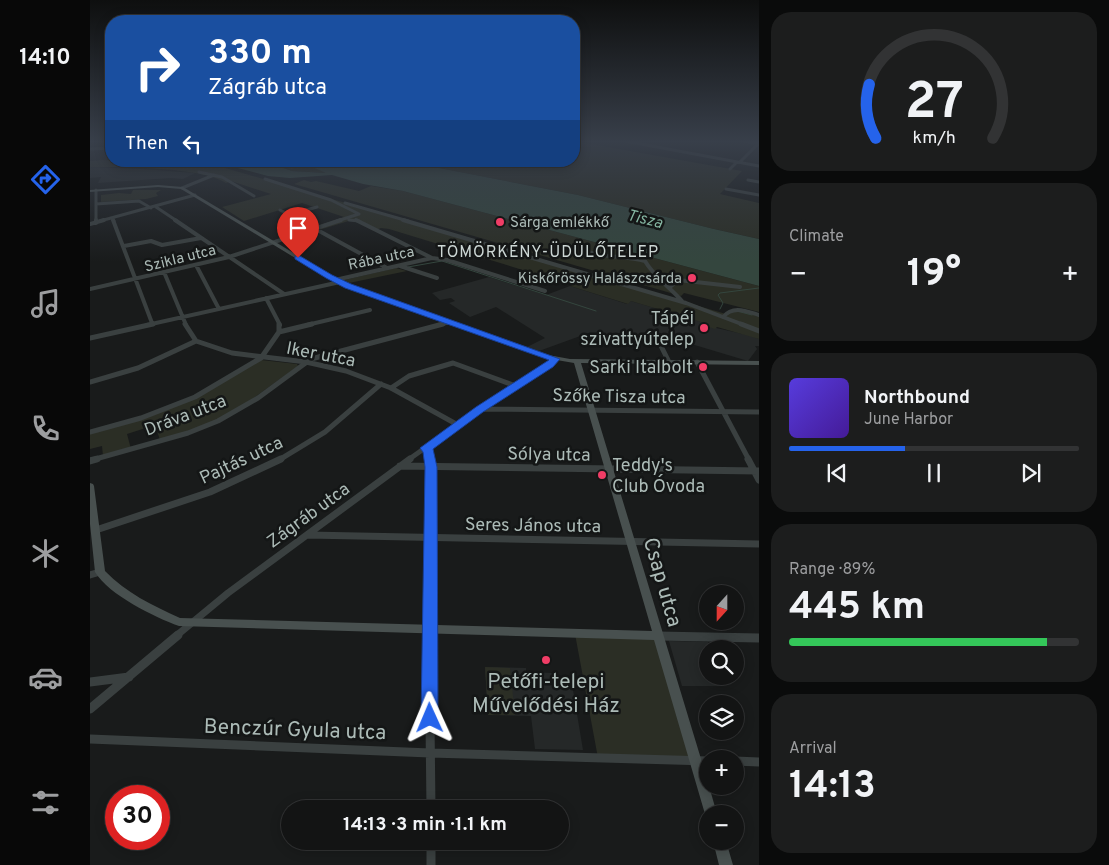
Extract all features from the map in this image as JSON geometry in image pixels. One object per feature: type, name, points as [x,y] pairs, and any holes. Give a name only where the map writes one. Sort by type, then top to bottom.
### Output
[{"type":"main road","points":[[90,191],[158,186],[182,188],[337,281],[555,359],[577,362],[759,363]]},
{"type":"main road","name":"Csap utca","points":[[577,362],[658,636],[699,755]]},
{"type":"main road","points":[[90,486],[92,513],[96,530],[95,574],[141,604],[179,622],[658,636]]},
{"type":"main road","points":[[722,850],[726,865]]},
{"type":"street","points":[[182,188],[198,181]]},
{"type":"street","points":[[229,181],[254,196]]},
{"type":"street","points":[[272,181],[344,204],[686,303],[759,332]]},
{"type":"street","points":[[726,189],[759,195]]},
{"type":"street","points":[[96,190],[96,223]]},
{"type":"street","points":[[90,224],[196,195]]},
{"type":"street","points":[[96,204],[139,201],[154,208],[284,294]]},
{"type":"street","points":[[344,204],[351,201]]},
{"type":"street","points":[[324,226],[360,213],[344,204]]},
{"type":"street","points":[[289,215],[316,207]]},
{"type":"street","points":[[280,210],[386,268]]},
{"type":"street","points":[[113,218],[152,324]]},
{"type":"street","points":[[324,226],[355,220],[432,258],[447,260],[546,291]]},
{"type":"street","name":"Szikla utca","points":[[90,289],[136,280],[229,257],[324,226]]},
{"type":"street","points":[[124,246],[151,241],[162,246],[201,238]]},
{"type":"street","points":[[588,252],[604,257],[632,258],[644,261],[652,273],[670,286],[677,297],[686,303]]},
{"type":"street","name":"Rába utca","points":[[90,338],[432,258]]},
{"type":"street","points":[[196,265],[219,309]]},
{"type":"street","points":[[398,266],[437,278]]},
{"type":"street","points":[[90,382],[138,368],[196,341],[188,330],[164,272]]},
{"type":"street","points":[[670,286],[678,280],[740,288]]},
{"type":"street","points":[[266,298],[278,319],[279,332]]},
{"type":"street","points":[[723,317],[727,311],[732,309],[759,315]]},
{"type":"street","points":[[90,432],[141,418],[195,397],[260,358],[279,332],[370,310]]},
{"type":"street","points":[[306,362],[311,359],[450,322]]},
{"type":"street","points":[[749,330],[759,332]]},
{"type":"street","points":[[657,338],[669,362]]},
{"type":"street","name":"Iker utca","points":[[196,341],[222,351],[260,358],[306,362],[346,371],[391,388],[458,424]]},
{"type":"street","name":"Zágráb utca","points":[[90,709],[228,593],[458,424],[550,365],[555,359]]},
{"type":"street","name":"Dráva utca","points":[[90,461],[188,433],[218,421],[258,398],[306,362]]},
{"type":"street","points":[[697,362],[756,471],[759,480]]},
{"type":"street","points":[[391,388],[409,376],[452,363],[516,386]]},
{"type":"street","name":"Pajtás utca","points":[[96,530],[212,492],[239,481],[280,460],[318,437],[381,384]]},
{"type":"street","name":"Szőke Tisza utca","points":[[480,409],[759,412]]},
{"type":"street","points":[[426,448],[429,452],[431,467],[432,538],[429,630],[431,800]]},
{"type":"street","name":"Sólya utca","points":[[400,466],[756,471]]},
{"type":"street","name":"Seres János utca","points":[[308,535],[759,544]]},
{"type":"street","points":[[658,636],[759,638]]},
{"type":"street","points":[[90,682],[129,677]]},
{"type":"street","name":"Benczúr Gyula utca","points":[[90,739],[430,753],[699,761]]},
{"type":"street","points":[[744,761],[759,762]]},
{"type":"street","points":[[431,850],[432,865]]},
{"type":"shaded area","points":[[99,181],[122,181],[98,183]]},
{"type":"shaded area","points":[[232,181],[271,181],[726,314],[733,309],[759,316],[759,339],[717,327],[715,329],[703,325],[704,323],[631,301],[628,304],[389,229],[381,228],[374,231],[352,220],[319,230],[314,227],[344,217],[302,203],[244,221],[222,207],[271,194]]},
{"type":"shaded area","points":[[301,181],[318,181],[359,191],[371,186],[403,191],[759,286],[759,312],[684,293],[681,296],[294,184]]},
{"type":"shaded area","points":[[508,181],[732,181],[720,194],[759,203],[759,239],[714,229],[578,195]]},
{"type":"shaded area","points":[[133,190],[161,190],[156,193],[158,196],[146,199],[101,202],[101,195],[131,194]]},
{"type":"shaded area","points":[[396,268],[407,271],[349,283],[344,280]]},
{"type":"shaded area","points":[[489,277],[546,295],[570,286],[627,304],[631,301],[705,323],[703,325],[752,336],[759,339],[759,346],[755,346],[757,349],[748,361],[658,334],[659,337],[654,337],[656,342],[606,341],[597,344],[583,335],[539,351],[527,347],[545,338],[496,307],[470,317],[449,303],[455,301],[451,298],[440,300],[432,293]]},
{"type":"shaded area","points":[[261,360],[297,364],[298,366],[237,410],[200,428],[160,440],[155,425],[127,434],[131,449],[103,456],[102,446],[90,449],[90,434],[164,411]]},
{"type":"shaded area","points":[[575,634],[658,636],[695,761],[598,758]]},
{"type":"shaded area","points":[[669,641],[699,642],[699,685],[724,686],[682,686]]},
{"type":"shaded area","points":[[485,667],[526,668],[526,672],[552,673],[553,678],[571,678],[583,750],[535,749],[531,716],[488,715]]},
{"type":"shaded area","points":[[485,667],[510,668],[515,715],[488,715]]},
{"type":"water","name":"Tisza","points":[[354,181],[508,181],[578,195],[759,239],[759,286],[403,191]]},
{"type":"waterway","points":[[408,267],[442,261],[596,311]]},
{"type":"waterway","points":[[720,309],[723,303],[718,295],[720,293],[759,288]]},
{"type":"waterway","points":[[737,311],[752,315]]},
{"type":"place","name":"Sárga emlékkő","points":[[500,222]]},
{"type":"place","name":"Kiskőrössy Halászcsárda","points":[[692,278]]},
{"type":"place","name":"Tápéi szivattyútelep","points":[[704,328]]},
{"type":"place","name":"Sarki Italbolt","points":[[703,367]]},
{"type":"place","name":"Teddy's Club Óvoda","points":[[602,475]]},
{"type":"place","name":"Petőfi-telepi Művelődési Ház","points":[[546,660]]},
{"type":"district","name":"TÖMÖRKÉNY-ÜDÜLŐTELEP","points":[[548,251]]},
{"type":"route","points":[[298,258],[348,286],[555,359],[550,365],[480,409],[426,448],[429,452],[431,467],[430,718]]}]
